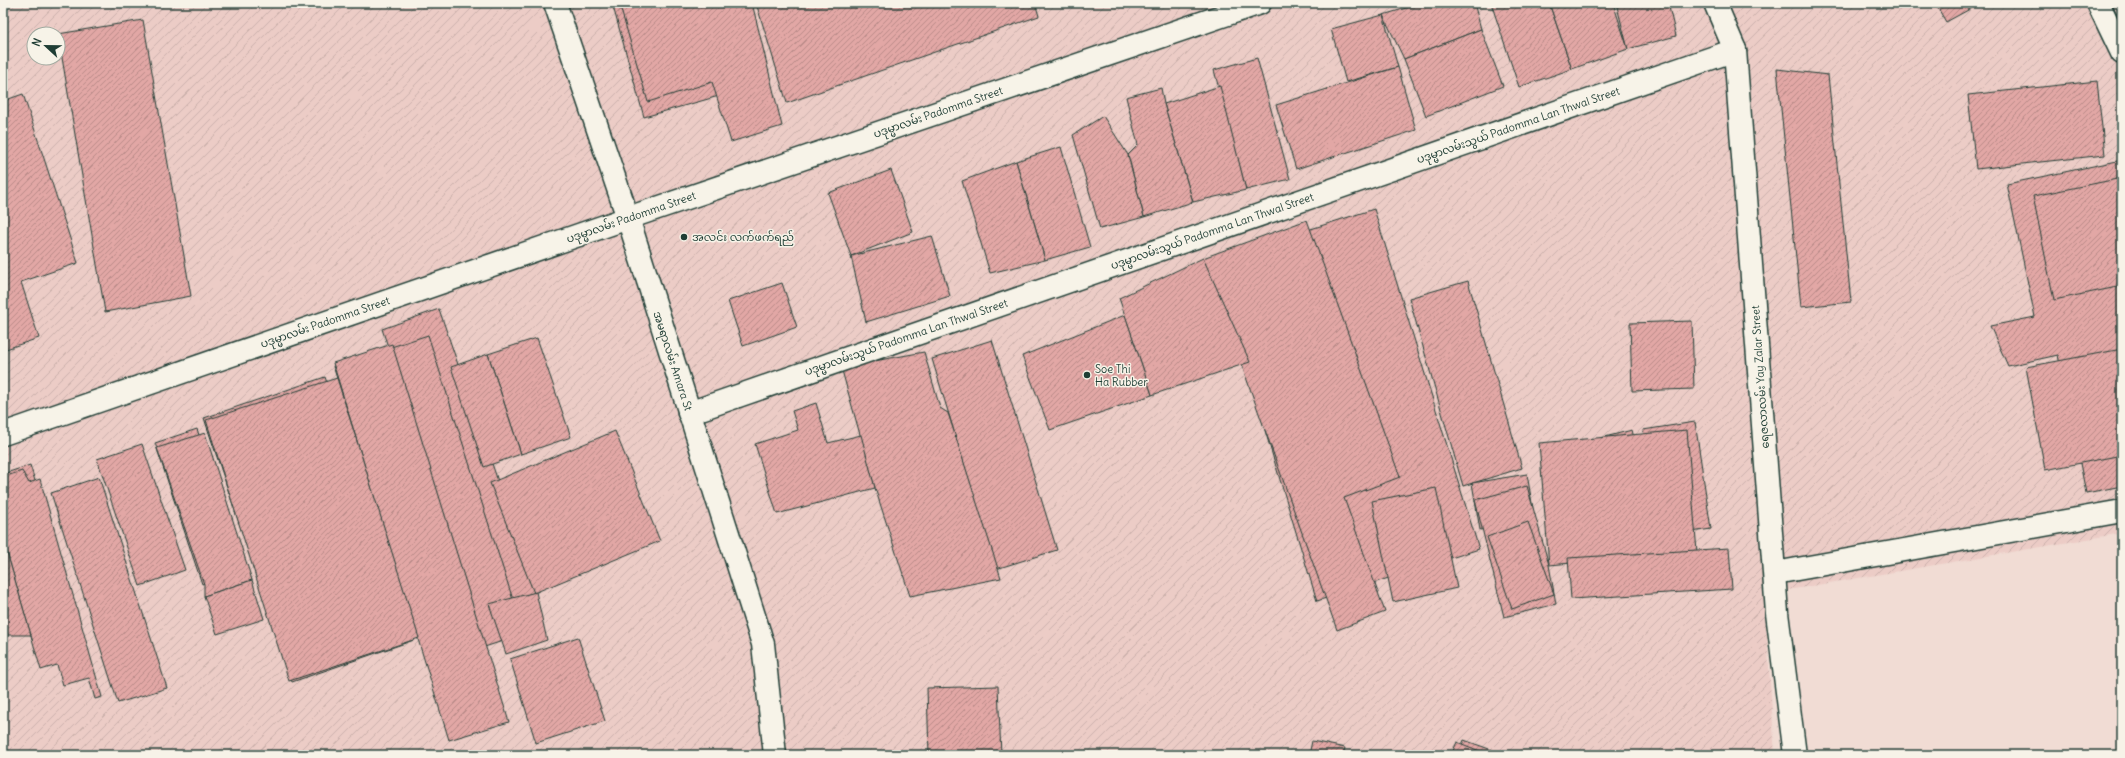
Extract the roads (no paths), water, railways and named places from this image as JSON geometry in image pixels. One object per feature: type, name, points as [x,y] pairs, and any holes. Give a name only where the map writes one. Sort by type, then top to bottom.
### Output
[{"type":"street","name":"အမရာလမ်း Amara St","points":[[556,3],[628,218],[763,644],[775,755]]},
{"type":"street","name":"ပဒုမ္မာလမ်း Padomma Street","points":[[3,434],[628,218],[1260,3]]},
{"type":"street","name":"ရေဇလာလမ်း Yay Zalar Street","points":[[1715,3],[1735,50],[1777,613],[1790,711],[1794,755]]},
{"type":"street","points":[[2098,3],[2122,53]]},
{"type":"street","name":"ပဒုမ္မာလမ်းသွယ် Padomma Lan Thwal Street","points":[[689,413],[1735,50]]},
{"type":"street","points":[[1774,573],[2122,511]]},
{"type":"place","name":"အလင်း လက်ဖက်ရည်","points":[[684,237]]},
{"type":"place","name":"Soe Thi Ha Rubber","points":[[1087,375]]}]
